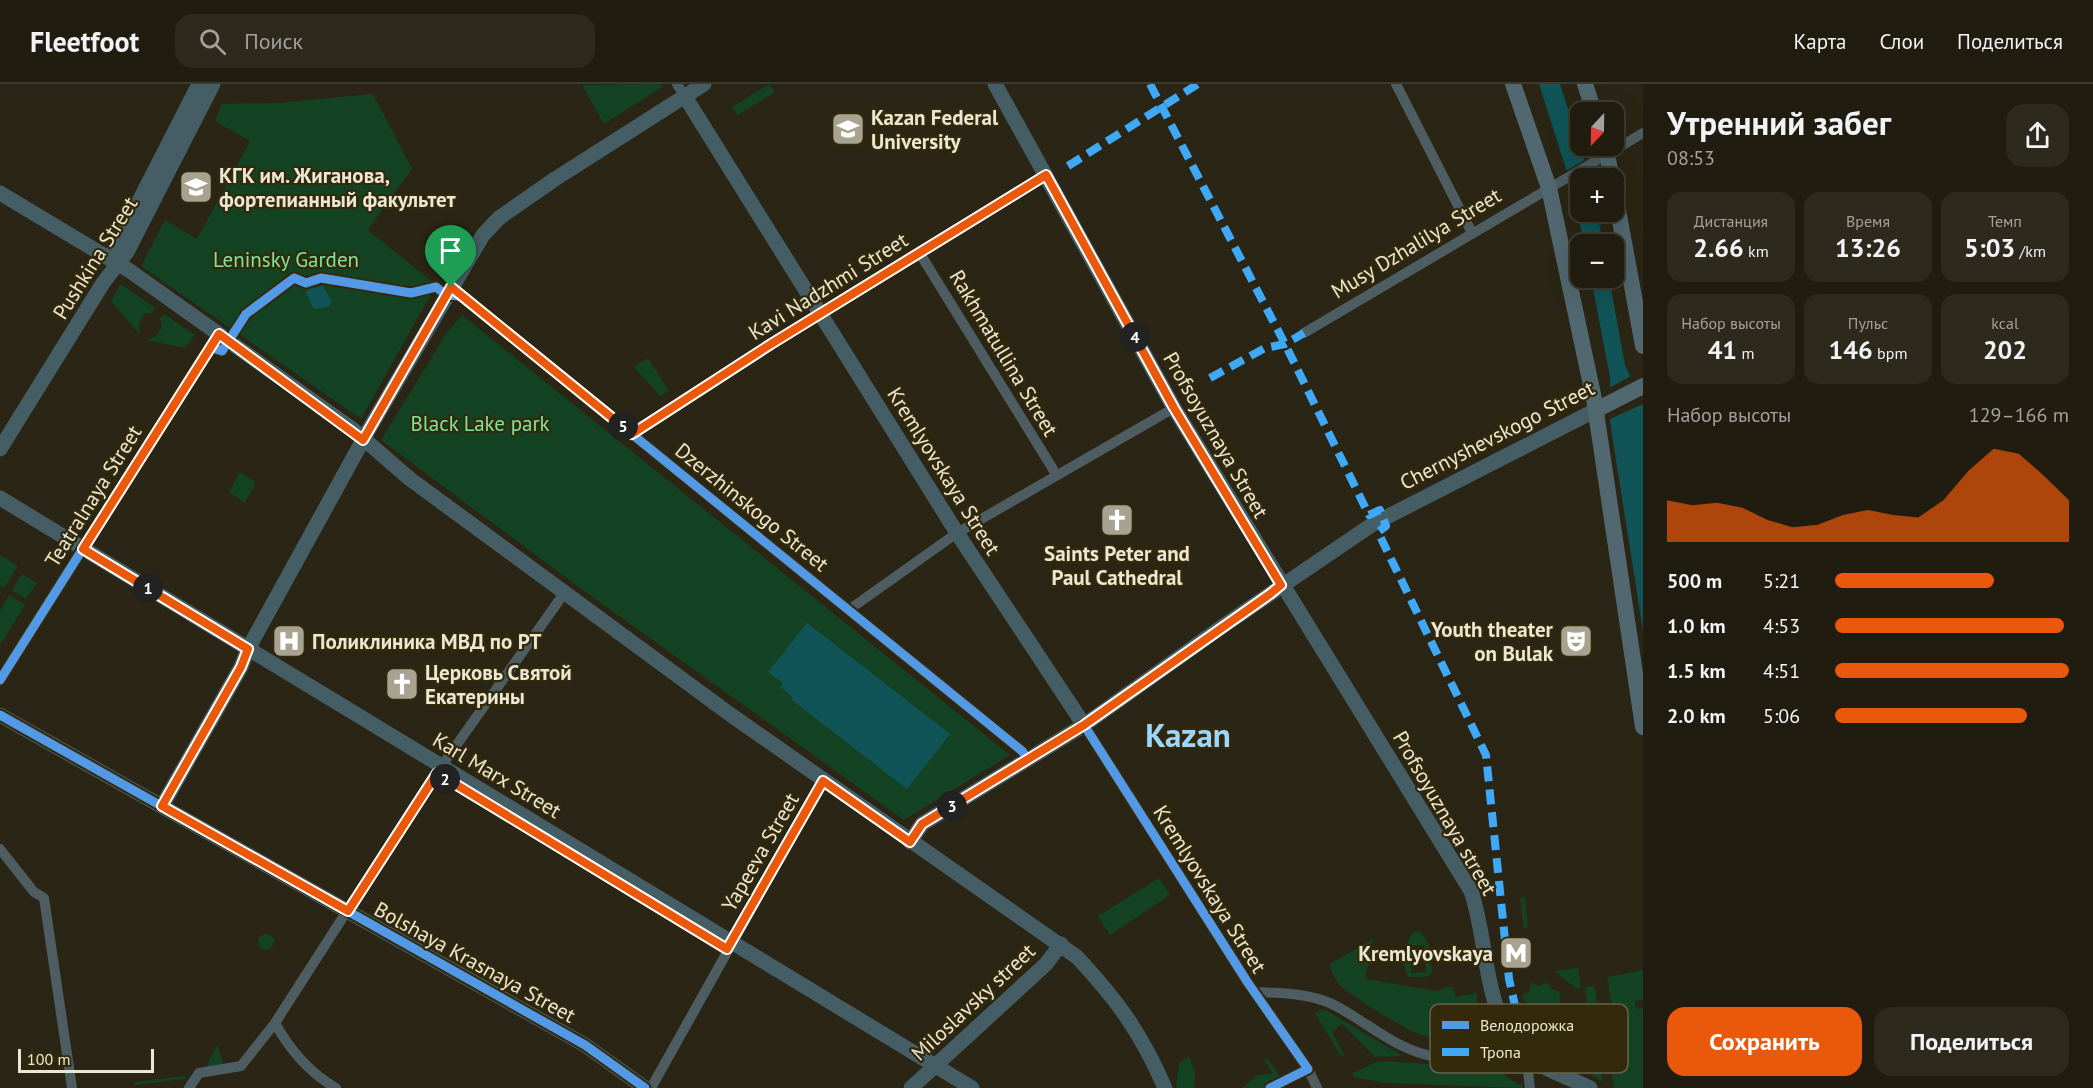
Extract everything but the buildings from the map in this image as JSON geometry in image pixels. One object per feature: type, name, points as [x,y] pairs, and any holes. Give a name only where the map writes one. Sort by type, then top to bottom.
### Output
[{"type":"main road","name":"Pushkina Street","points":[[0,448],[103,283],[199,84]]},
{"type":"main road","name":"Pushkina Street","points":[[114,261],[153,206],[213,84]]},
{"type":"main road","points":[[162,806],[363,440],[483,235],[499,218],[681,90],[704,84]]},
{"type":"main road","name":"Profsoyuznaya Street","points":[[995,84],[1174,408],[1471,891],[1479,915],[1496,1004]]},
{"type":"main road","points":[[1514,84],[1553,186],[1600,408],[1643,727]]},
{"type":"main road","points":[[1584,84],[1590,102]]},
{"type":"main road","name":"Kremlyovskaya Street","points":[[681,90],[957,533],[1084,725]]},
{"type":"main road","points":[[0,193],[114,261],[219,334],[363,440],[410,479],[823,781],[1061,944],[1106,987],[1137,1030],[1165,1088]]},
{"type":"main road","points":[[1620,222],[1643,346]]},
{"type":"main road","name":"Chernyshevskogo Street","points":[[910,842],[922,824],[1084,725],[1281,585],[1373,524],[1642,387]]},
{"type":"main road","name":"Karl Marx Street","points":[[0,498],[81,553]]},
{"type":"main road","name":"Karl Marx Street","points":[[0,509],[81,553],[729,946],[972,1088]]},
{"type":"main road","name":"Bolshaya Krasnaya Street","points":[[0,715],[585,1046],[645,1088]]},
{"type":"main road","name":"Miloslavsky street","points":[[910,1088],[1046,964],[1061,944]]},
{"type":"main road","name":"Karl Marx Street","points":[[933,1067],[961,1088]]},
{"type":"main road","points":[[1560,1073],[1590,1088]]},
{"type":"street","points":[[1396,84],[1472,233]]},
{"type":"street","name":"Musy Dzhalilya Street","points":[[1624,143],[1643,133]]},
{"type":"street","name":"Musy Dzhalilya Street","points":[[1304,333],[1553,186],[1599,156]]},
{"type":"street","name":"Kavi Nadzhmi Street","points":[[632,434],[821,313],[1046,175]]},
{"type":"street","name":"Rakhmatullina Street","points":[[919,252],[1056,474]]},
{"type":"street","name":"Dzerzhinskogo Street","points":[[451,287],[850,609],[1022,751],[1028,759]]},
{"type":"street","name":"Teatralnaya Street","points":[[0,680],[219,334]]},
{"type":"street","points":[[850,609],[957,533],[1174,408]]},
{"type":"street","points":[[189,1088],[199,1073],[241,1066],[275,1023],[439,770],[565,592]]},
{"type":"street","name":"Kremlyovskaya Street","points":[[1084,725],[1254,992],[1308,1069],[1317,1088]]},
{"type":"street","name":"Yapeeva Street","points":[[729,946],[823,781]]},
{"type":"street","points":[[0,849],[34,892],[44,898],[72,1088]]},
{"type":"street","points":[[651,1088],[729,946]]},
{"type":"street","points":[[1254,992],[1305,996],[1334,1005],[1396,1043],[1430,1055]]},
{"type":"street","points":[[275,1023],[285,1042],[303,1065],[336,1088]]},
{"type":"street","points":[[1528,1073],[1530,1088]]},
{"type":"green space","points":[[660,84],[662,87],[604,124],[582,85]]},
{"type":"green space","points":[[769,84],[775,92],[738,115],[732,107]]},
{"type":"green space","name":"Leninsky Garden","points":[[373,94],[412,169],[368,230],[436,285],[361,419],[141,266],[165,220],[197,239],[250,141],[215,121],[222,104],[276,103]]},
{"type":"green space","points":[[121,284],[155,308],[152,313],[144,314],[139,323],[140,335],[111,301]]},
{"type":"green space","points":[[164,314],[195,335],[185,348],[147,340],[157,335],[162,327],[160,318]]},
{"type":"green space","name":"Black Lake park","points":[[462,315],[1010,755],[904,820],[573,583],[381,440],[446,334]]},
{"type":"green space","points":[[648,358],[669,391],[660,396],[634,367]]},
{"type":"green space","points":[[240,472],[254,481],[254,487],[245,503],[229,492]]},
{"type":"green space","points":[[0,555],[18,566],[4,588],[0,585]]},
{"type":"green space","points":[[22,574],[37,583],[26,599],[12,590]]},
{"type":"green space","points":[[9,595],[25,605],[0,645],[0,610]]},
{"type":"green space","points":[[1159,878],[1170,895],[1110,935],[1098,916]]},
{"type":"green space","points":[[1525,897],[1528,927],[1524,928],[1520,898]]},
{"type":"green space","points":[[1413,932],[1421,932],[1429,945],[1432,972],[1427,977],[1409,977],[1406,972],[1404,960]],"holes":[[[1424,945],[1426,972],[1411,973],[1410,946]]]},
{"type":"green space","points":[[266,934],[272,936],[274,942],[272,948],[266,950],[260,948],[258,942],[260,936]]},
{"type":"green space","points":[[1373,939],[1365,979],[1436,991],[1452,986],[1456,997],[1477,993],[1477,1004],[1430,1004],[1430,1036],[1419,1034],[1380,1013],[1343,988],[1334,977],[1330,964]]},
{"type":"green space","points":[[1578,968],[1581,988],[1576,988],[1554,971]]},
{"type":"green space","points":[[1643,970],[1643,1000],[1635,1001],[1636,1009],[1643,1008],[1643,1088],[1614,1088],[1611,1073],[1628,1073],[1628,1004],[1612,1004],[1607,977]]},
{"type":"green space","points":[[1547,982],[1552,989],[1561,992],[1559,1000],[1561,1004],[1527,1004],[1521,996],[1529,992],[1531,983],[1540,986]]},
{"type":"green space","points":[[1595,986],[1597,1004],[1587,1004],[1585,987]]},
{"type":"green space","points":[[1322,1009],[1403,1056],[1375,1057],[1342,1024],[1332,1032],[1345,1057],[1340,1055],[1315,1013]]},
{"type":"green space","points":[[217,1045],[223,1062],[221,1065],[205,1069]]},
{"type":"green space","points":[[1189,1056],[1195,1073],[1194,1088],[1176,1088],[1179,1063]]},
{"type":"green space","points":[[1267,1058],[1282,1079],[1263,1088],[1243,1088],[1257,1075],[1273,1074],[1264,1059]]},
{"type":"green space","points":[[1376,1062],[1430,1064],[1430,1073],[1502,1073],[1519,1085],[1522,1084],[1523,1088],[1385,1083],[1353,1077],[1353,1073]]},
{"type":"green space","points":[[1588,1073],[1602,1073],[1603,1082]]},
{"type":"green space","points":[[185,1076],[185,1079],[134,1085],[134,1082]]},
{"type":"water","points":[[1539,84],[1560,84],[1570,115],[1570,156],[1583,156],[1587,168],[1570,168],[1570,181]]},
{"type":"water","points":[[1580,222],[1599,222],[1601,234],[1582,234]]},
{"type":"water","points":[[323,286],[332,302],[328,307],[314,309],[306,293],[309,289]]},
{"type":"water","points":[[1593,288],[1611,288],[1625,365],[1643,404],[1643,631],[1610,422],[1610,377]]},
{"type":"water","points":[[807,623],[950,734],[907,789],[792,700],[793,698],[781,687],[783,683],[768,672]]},
{"type":"pier","points":[[1588,158],[1590,168],[1571,168]]},
{"type":"pier","points":[[1570,168],[1569,188],[1564,172]]},
{"type":"pier","points":[[1633,375],[1643,396],[1643,404],[1608,420],[1607,389]]},
{"type":"marked path","points":[[1150,84],[1285,344],[1369,515],[1380,510],[1386,526],[1378,532],[1486,755],[1509,979],[1515,1004]]},
{"type":"marked path","points":[[1068,166],[1198,84]]},
{"type":"marked path","points":[[1210,378],[1265,348],[1285,344],[1304,333]]},
{"type":"cycle path","points":[[0,680],[210,347],[222,351],[246,314],[294,278],[306,283],[321,278],[411,293],[436,287],[446,295],[462,296],[1022,751],[1028,759],[1084,725],[1248,983],[1308,1069],[1270,1088]]},
{"type":"cycle path","points":[[0,715],[585,1045],[645,1088]]},
{"type":"place","name":"Kazan Federal University","points":[[848,129]]},
{"type":"place","name":"КГК им. Жиганова, фортепианный факультет","points":[[196,187]]},
{"type":"place","name":"Saints Peter and Paul Cathedral","points":[[1117,520]]},
{"type":"place","name":"Поликлиника МВД по РТ","points":[[289,641]]},
{"type":"place","name":"Youth theater on Bulak","points":[[1576,641]]},
{"type":"place","name":"Церковь Святой Екатерины","points":[[402,684]]},
{"type":"place","name":"Kremlyovskaya","points":[[1516,953]]},
{"type":"district","name":"Kazan","points":[[1188,734]]},
{"type":"route","points":[[1046,175],[1174,408],[1281,585],[1084,725],[922,824],[910,842],[823,781],[727,949],[437,773],[348,911],[162,806],[241,667],[248,649],[83,549],[219,334],[351,428],[363,440],[451,287],[632,434],[771,344],[1046,175]]}]
